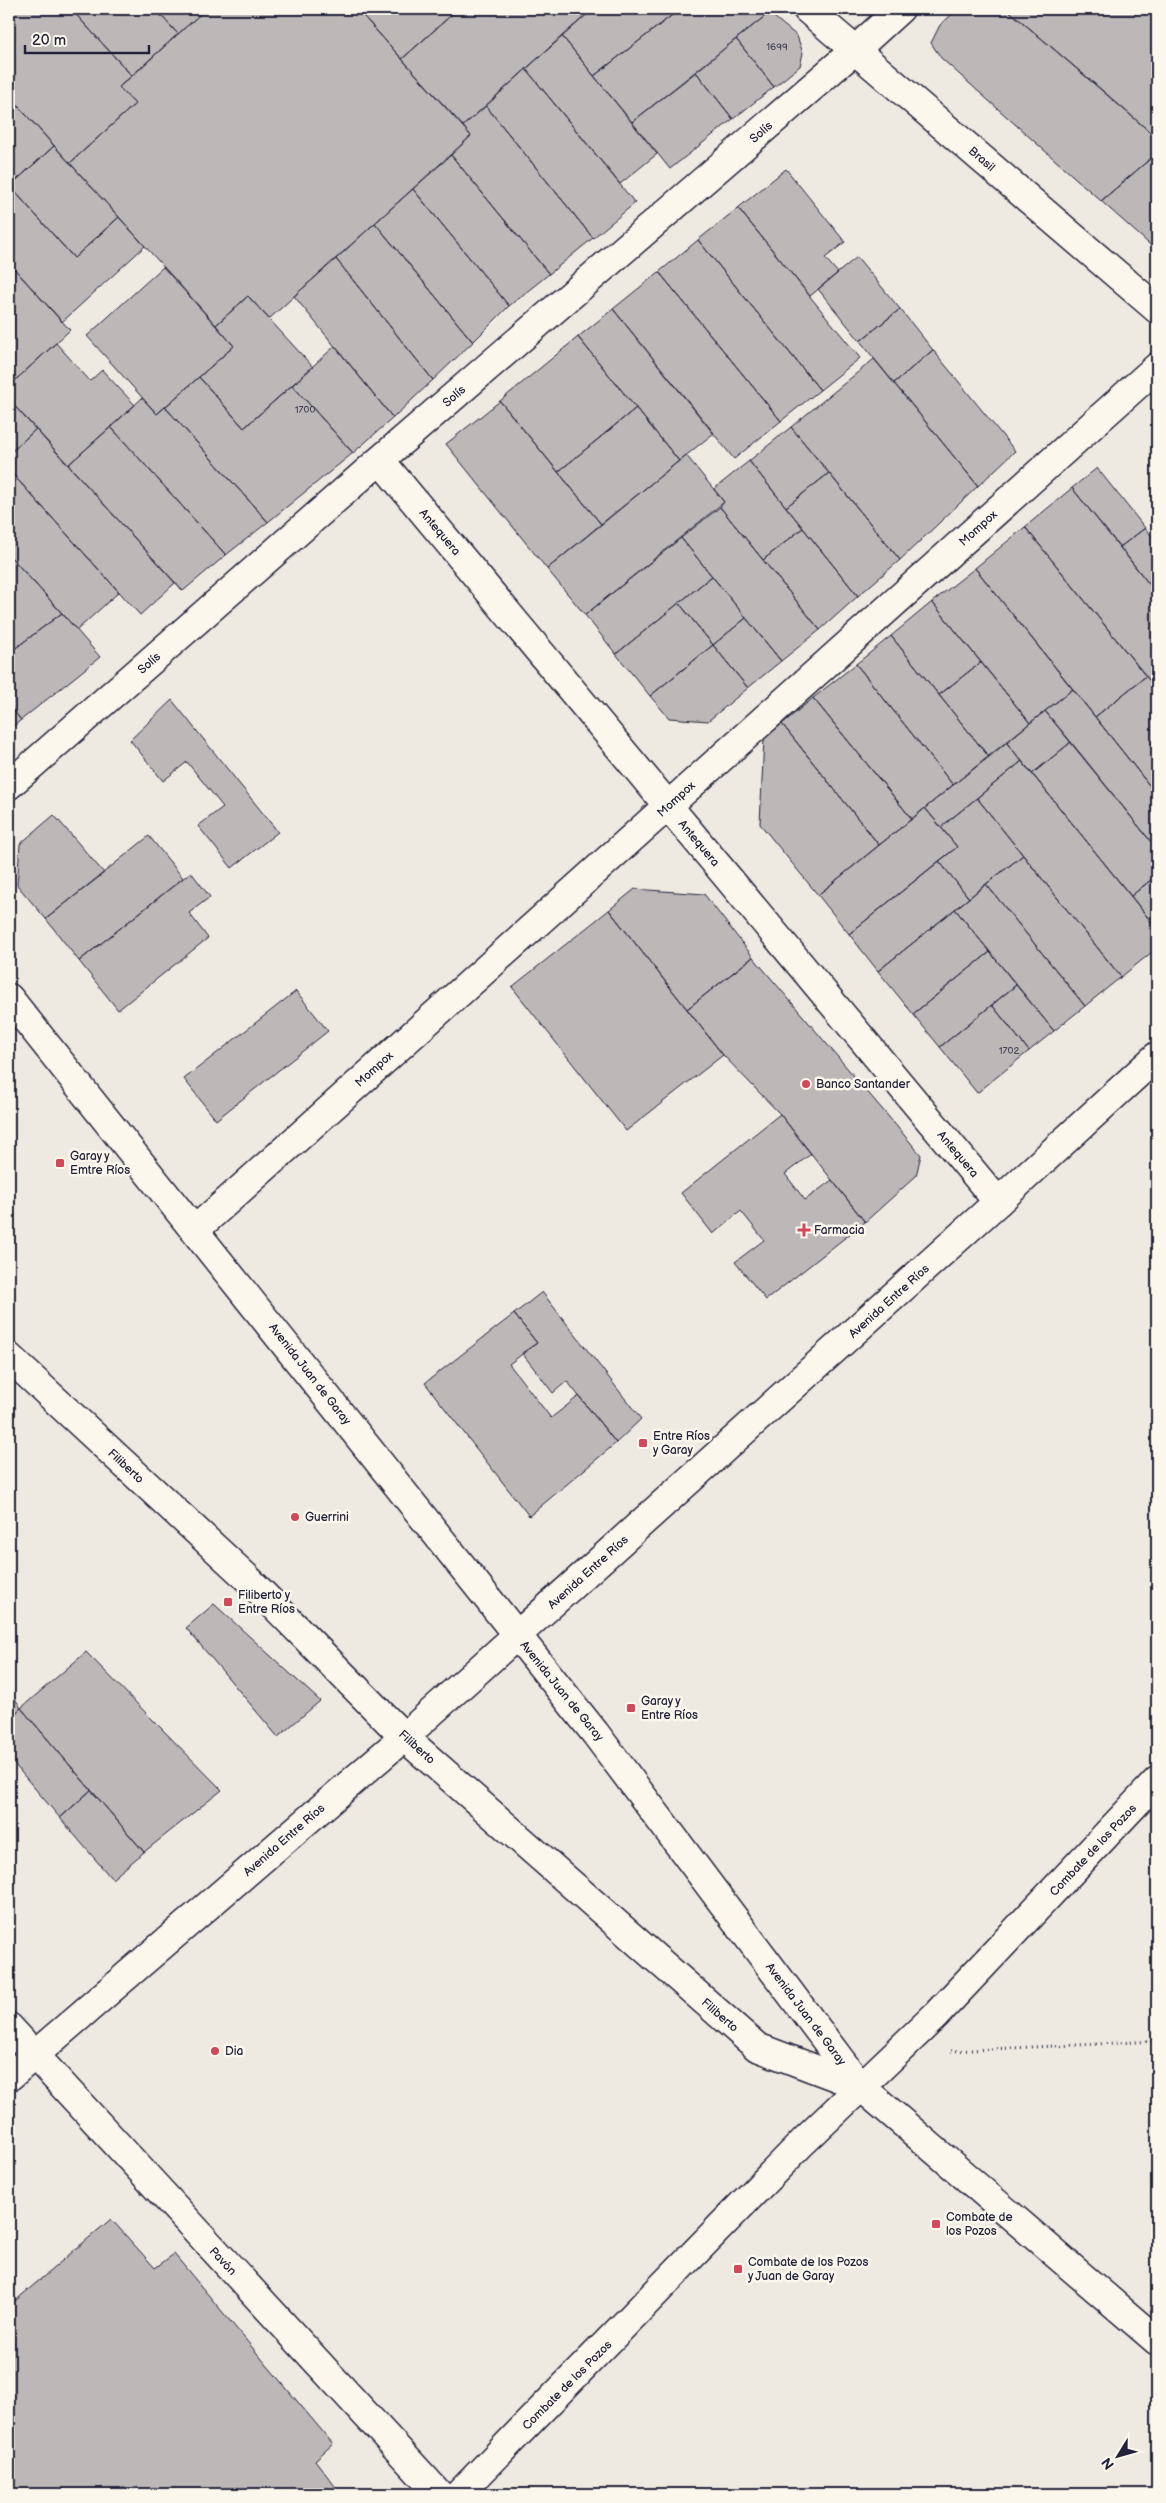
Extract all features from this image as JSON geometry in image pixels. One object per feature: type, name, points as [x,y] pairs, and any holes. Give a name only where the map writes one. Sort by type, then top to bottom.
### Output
[{"type":"street","name":"Brasil","points":[[807,9],[1157,309]]},
{"type":"street","name":"Solís","points":[[9,785],[900,9]]},
{"type":"street","name":"Mompox","points":[[195,1230],[1157,367]]},
{"type":"street","name":"Antequera","points":[[380,460],[998,1202]]},
{"type":"street","name":"Avenida Juan de Garay","points":[[9,998],[625,1771],[860,2086],[1157,2340]]},
{"type":"street","name":"Avenida Entre Ríos","points":[[9,2077],[404,1737],[998,1202],[1157,1056]]},
{"type":"street","name":"Filiberto","points":[[9,1358],[245,1576],[404,1737],[757,2047],[860,2086]]},
{"type":"street","name":"Combate de los Pozos","points":[[459,2494],[860,2086],[936,2015],[1157,1781]]},
{"type":"street","name":"Pavón","points":[[9,2027],[439,2494]]},
{"type":"path","points":[[894,2054],[1157,2041]]},
{"type":"building","points":[[9,9],[71,9],[132,76],[119,87],[135,104],[70,163],[9,96]]},
{"type":"building","points":[[71,9],[155,9],[178,34],[132,76]]},
{"type":"building","points":[[155,9],[206,9],[178,34]]},
{"type":"building","points":[[206,9],[357,9],[471,136],[269,319],[248,296],[216,325],[70,163],[135,104],[119,87]]},
{"type":"building","points":[[357,9],[458,9],[402,59]]},
{"type":"building","points":[[458,9],[593,9],[463,126],[402,59]]},
{"type":"building","points":[[593,9],[680,9],[594,76],[562,36]]},
{"type":"building","points":[[680,9],[764,9],[769,13],[632,122],[594,76]]},
{"type":"building","points":[[958,9],[1007,9],[1157,138],[1157,153],[1101,201],[941,58],[931,43],[940,25]]},
{"type":"building","points":[[1007,9],[1157,9],[1157,138],[1096,85]]},
{"type":"building","points":[[769,13],[797,36],[803,53],[800,66],[774,87],[736,39]]},
{"type":"building","points":[[562,36],[657,154],[620,184],[526,69]]},
{"type":"building","points":[[736,39],[774,87],[733,119],[696,72]]},
{"type":"building","points":[[526,69],[635,203],[593,238],[486,106]]},
{"type":"building","points":[[696,72],[733,119],[670,169],[632,122]]},
{"type":"building","points":[[9,96],[54,146],[10,186],[9,185]]},
{"type":"building","points":[[486,106],[593,238],[549,274],[451,155],[471,136],[463,126]]},
{"type":"building","points":[[54,146],[119,217],[74,258],[10,186]]},
{"type":"building","points":[[1157,153],[1157,251],[1101,201]]},
{"type":"building","points":[[451,155],[549,274],[509,306],[413,189]]},
{"type":"building","points":[[786,169],[845,242],[825,258],[838,273],[810,296],[738,208]]},
{"type":"building","points":[[9,185],[74,258],[119,217],[145,246],[62,322],[9,263]]},
{"type":"building","points":[[413,189],[509,306],[473,342],[375,223]]},
{"type":"building","points":[[738,208],[860,358],[820,390],[698,240]]},
{"type":"building","points":[[375,223],[473,342],[433,380],[336,259]]},
{"type":"building","points":[[698,240],[820,390],[781,421],[659,272]]},
{"type":"building","points":[[857,257],[900,309],[860,341],[818,289]]},
{"type":"building","points":[[336,259],[433,380],[393,418],[294,296]]},
{"type":"building","points":[[9,263],[70,330],[9,386]]},
{"type":"building","points":[[163,267],[234,346],[157,414],[87,336]]},
{"type":"building","points":[[659,272],[781,421],[734,459],[613,309]]},
{"type":"building","points":[[248,296],[313,367],[244,428],[199,377],[234,346],[216,325]]},
{"type":"building","points":[[613,309],[714,433],[679,461],[578,337]]},
{"type":"building","points":[[900,309],[933,350],[894,383],[860,341]]},
{"type":"building","points":[[578,337],[636,408],[558,472],[500,401]]},
{"type":"building","points":[[56,343],[90,381],[102,370],[135,405],[68,465],[9,400],[9,386]]},
{"type":"building","points":[[335,346],[393,418],[353,453],[292,385]]},
{"type":"building","points":[[933,350],[1015,451],[978,486],[894,383]]},
{"type":"building","points":[[874,359],[978,486],[900,560],[791,427]]},
{"type":"building","points":[[199,377],[244,428],[292,385],[353,453],[268,522],[165,407]]},
{"type":"building","points":[[142,398],[157,414],[165,407],[268,522],[226,555],[111,427]]},
{"type":"building","points":[[9,400],[36,429],[9,454]]},
{"type":"building","points":[[500,401],[601,524],[547,569],[446,444]]},
{"type":"building","points":[[636,408],[679,461],[601,524],[558,472]]},
{"type":"building","points":[[111,427],[226,555],[183,591],[68,465]]},
{"type":"building","points":[[791,427],[829,473],[786,507],[749,461]]},
{"type":"building","points":[[36,429],[175,583],[140,615],[9,470],[9,454]]},
{"type":"building","points":[[686,455],[724,502],[585,615],[547,569]]},
{"type":"building","points":[[749,461],[803,528],[763,560],[720,507],[724,502],[714,489]]},
{"type":"building","points":[[1097,468],[1145,528],[1120,547],[1072,488]]},
{"type":"building","points":[[9,470],[119,592],[77,630],[9,555]]},
{"type":"building","points":[[829,473],[900,560],[858,596],[786,507]]},
{"type":"building","points":[[1072,488],[1157,594],[1157,690],[1025,527]]},
{"type":"building","points":[[720,507],[820,630],[781,661],[681,538]]},
{"type":"building","points":[[1025,527],[1146,676],[1095,717],[975,568]]},
{"type":"building","points":[[803,528],[858,596],[820,630],[763,560]]},
{"type":"building","points":[[1145,528],[1157,542],[1157,594],[1120,547]]},
{"type":"building","points":[[681,538],[712,576],[616,654],[585,615]]},
{"type":"building","points":[[9,555],[62,613],[9,653]]},
{"type":"building","points":[[975,568],[1073,689],[1030,723],[932,602]]},
{"type":"building","points":[[712,576],[746,618],[713,645],[679,603]]},
{"type":"building","points":[[932,602],[981,662],[939,695],[891,636]]},
{"type":"building","points":[[679,603],[713,645],[650,696],[616,654]]},
{"type":"building","points":[[62,613],[100,657],[21,720],[9,705],[9,653]]},
{"type":"building","points":[[746,618],[781,661],[748,688],[713,645]]},
{"type":"building","points":[[891,636],[989,757],[953,785],[856,664]]},
{"type":"building","points":[[713,645],[748,688],[708,721],[669,718],[650,696]]},
{"type":"building","points":[[981,662],[1030,723],[989,757],[939,695]]},
{"type":"building","points":[[856,664],[953,785],[912,819],[813,698]]},
{"type":"building","points":[[1146,676],[1157,690],[1157,795],[1095,717]]},
{"type":"building","points":[[1073,689],[1157,795],[1157,849],[1045,711]]},
{"type":"building","points":[[813,698],[912,819],[879,845],[782,724]]},
{"type":"building","points":[[172,700],[278,832],[232,868],[198,826],[223,807],[187,762],[163,781],[130,740]]},
{"type":"building","points":[[9,705],[21,720],[9,730]]},
{"type":"building","points":[[1045,711],[1071,742],[1032,774],[1006,742]]},
{"type":"building","points":[[782,724],[879,845],[818,895],[760,824],[764,738]]},
{"type":"building","points":[[1006,742],[1022,761],[941,827],[925,808]]},
{"type":"building","points":[[1071,742],[1157,849],[1157,875],[1131,896],[1032,774]]},
{"type":"building","points":[[1022,761],[1157,929],[1157,948],[1121,977],[977,798]]},
{"type":"building","points":[[977,798],[1023,855],[969,898],[939,861],[957,847],[941,827]]},
{"type":"building","points":[[925,808],[957,847],[849,934],[818,895]]},
{"type":"building","points":[[54,815],[104,873],[46,919],[17,885],[20,844]]},
{"type":"building","points":[[149,836],[183,878],[79,961],[46,919]]},
{"type":"building","points":[[1023,855],[1121,977],[1085,1006],[986,884]]},
{"type":"building","points":[[939,861],[969,898],[878,971],[849,934]]},
{"type":"building","points":[[191,872],[210,897],[189,913],[208,938],[118,1010],[79,961]]},
{"type":"building","points":[[1157,875],[1157,929],[1131,896]]},
{"type":"building","points":[[986,884],[1085,1006],[1054,1031],[955,909]]},
{"type":"building","points":[[635,889],[704,894],[753,957],[687,1009],[609,910]]},
{"type":"building","points":[[955,909],[990,952],[913,1014],[878,971]]},
{"type":"building","points":[[609,910],[723,1055],[626,1131],[512,987]]},
{"type":"building","points":[[990,952],[1016,985],[940,1047],[913,1014]]},
{"type":"building","name":"Banco Santander","points":[[753,957],[921,1155],[916,1176],[865,1222],[780,1114],[723,1055],[687,1009]]},
{"type":"building","points":[[1016,985],[1054,1031],[1029,1051],[992,1005]]},
{"type":"building","points":[[296,991],[328,1031],[216,1120],[184,1079]]},
{"type":"building","points":[[992,1005],[1029,1051],[977,1093],[940,1047]]},
{"type":"building","points":[[780,1114],[811,1154],[785,1174],[805,1200],[832,1180],[865,1222],[766,1300],[735,1262],[764,1240],[741,1211],[713,1234],[681,1193]]},
{"type":"building","points":[[542,1292],[641,1419],[616,1443],[567,1381],[553,1393],[522,1353],[537,1343],[514,1314]]},
{"type":"building","points":[[514,1314],[537,1343],[509,1364],[551,1418],[579,1396],[616,1443],[529,1516],[425,1383]]},
{"type":"building","points":[[214,1604],[320,1701],[278,1737],[186,1628]]},
{"type":"building","points":[[86,1652],[222,1790],[144,1852],[21,1708]]},
{"type":"building","points":[[9,1689],[21,1708],[9,1719]]},
{"type":"building","points":[[21,1708],[91,1790],[60,1818],[9,1758],[9,1719]]},
{"type":"building","points":[[91,1790],[144,1852],[112,1879],[60,1818]]},
{"type":"building","points":[[111,2219],[155,2268],[174,2254],[333,2444],[315,2460],[341,2494],[9,2494],[9,2294],[15,2301]]},
{"type":"place","name":"Banco Santander","points":[[806,1084]]},
{"type":"place","name":"Garay y Emtre Ríos","points":[[60,1163]]},
{"type":"place","name":"Farmacia","points":[[804,1230]]},
{"type":"place","name":"Entre Ríos y Garay","points":[[643,1443]]},
{"type":"place","name":"Guerrini","points":[[295,1517]]},
{"type":"place","name":"Filiberto y Entre Ríos","points":[[228,1602]]},
{"type":"place","name":"Garay y Entre Ríos","points":[[631,1708]]},
{"type":"place","name":"Dia","points":[[215,2051]]},
{"type":"place","name":"Combate de los Pozos","points":[[936,2224]]},
{"type":"place","name":"Combate de los Pozos y Juan de Garay","points":[[738,2269]]}]
